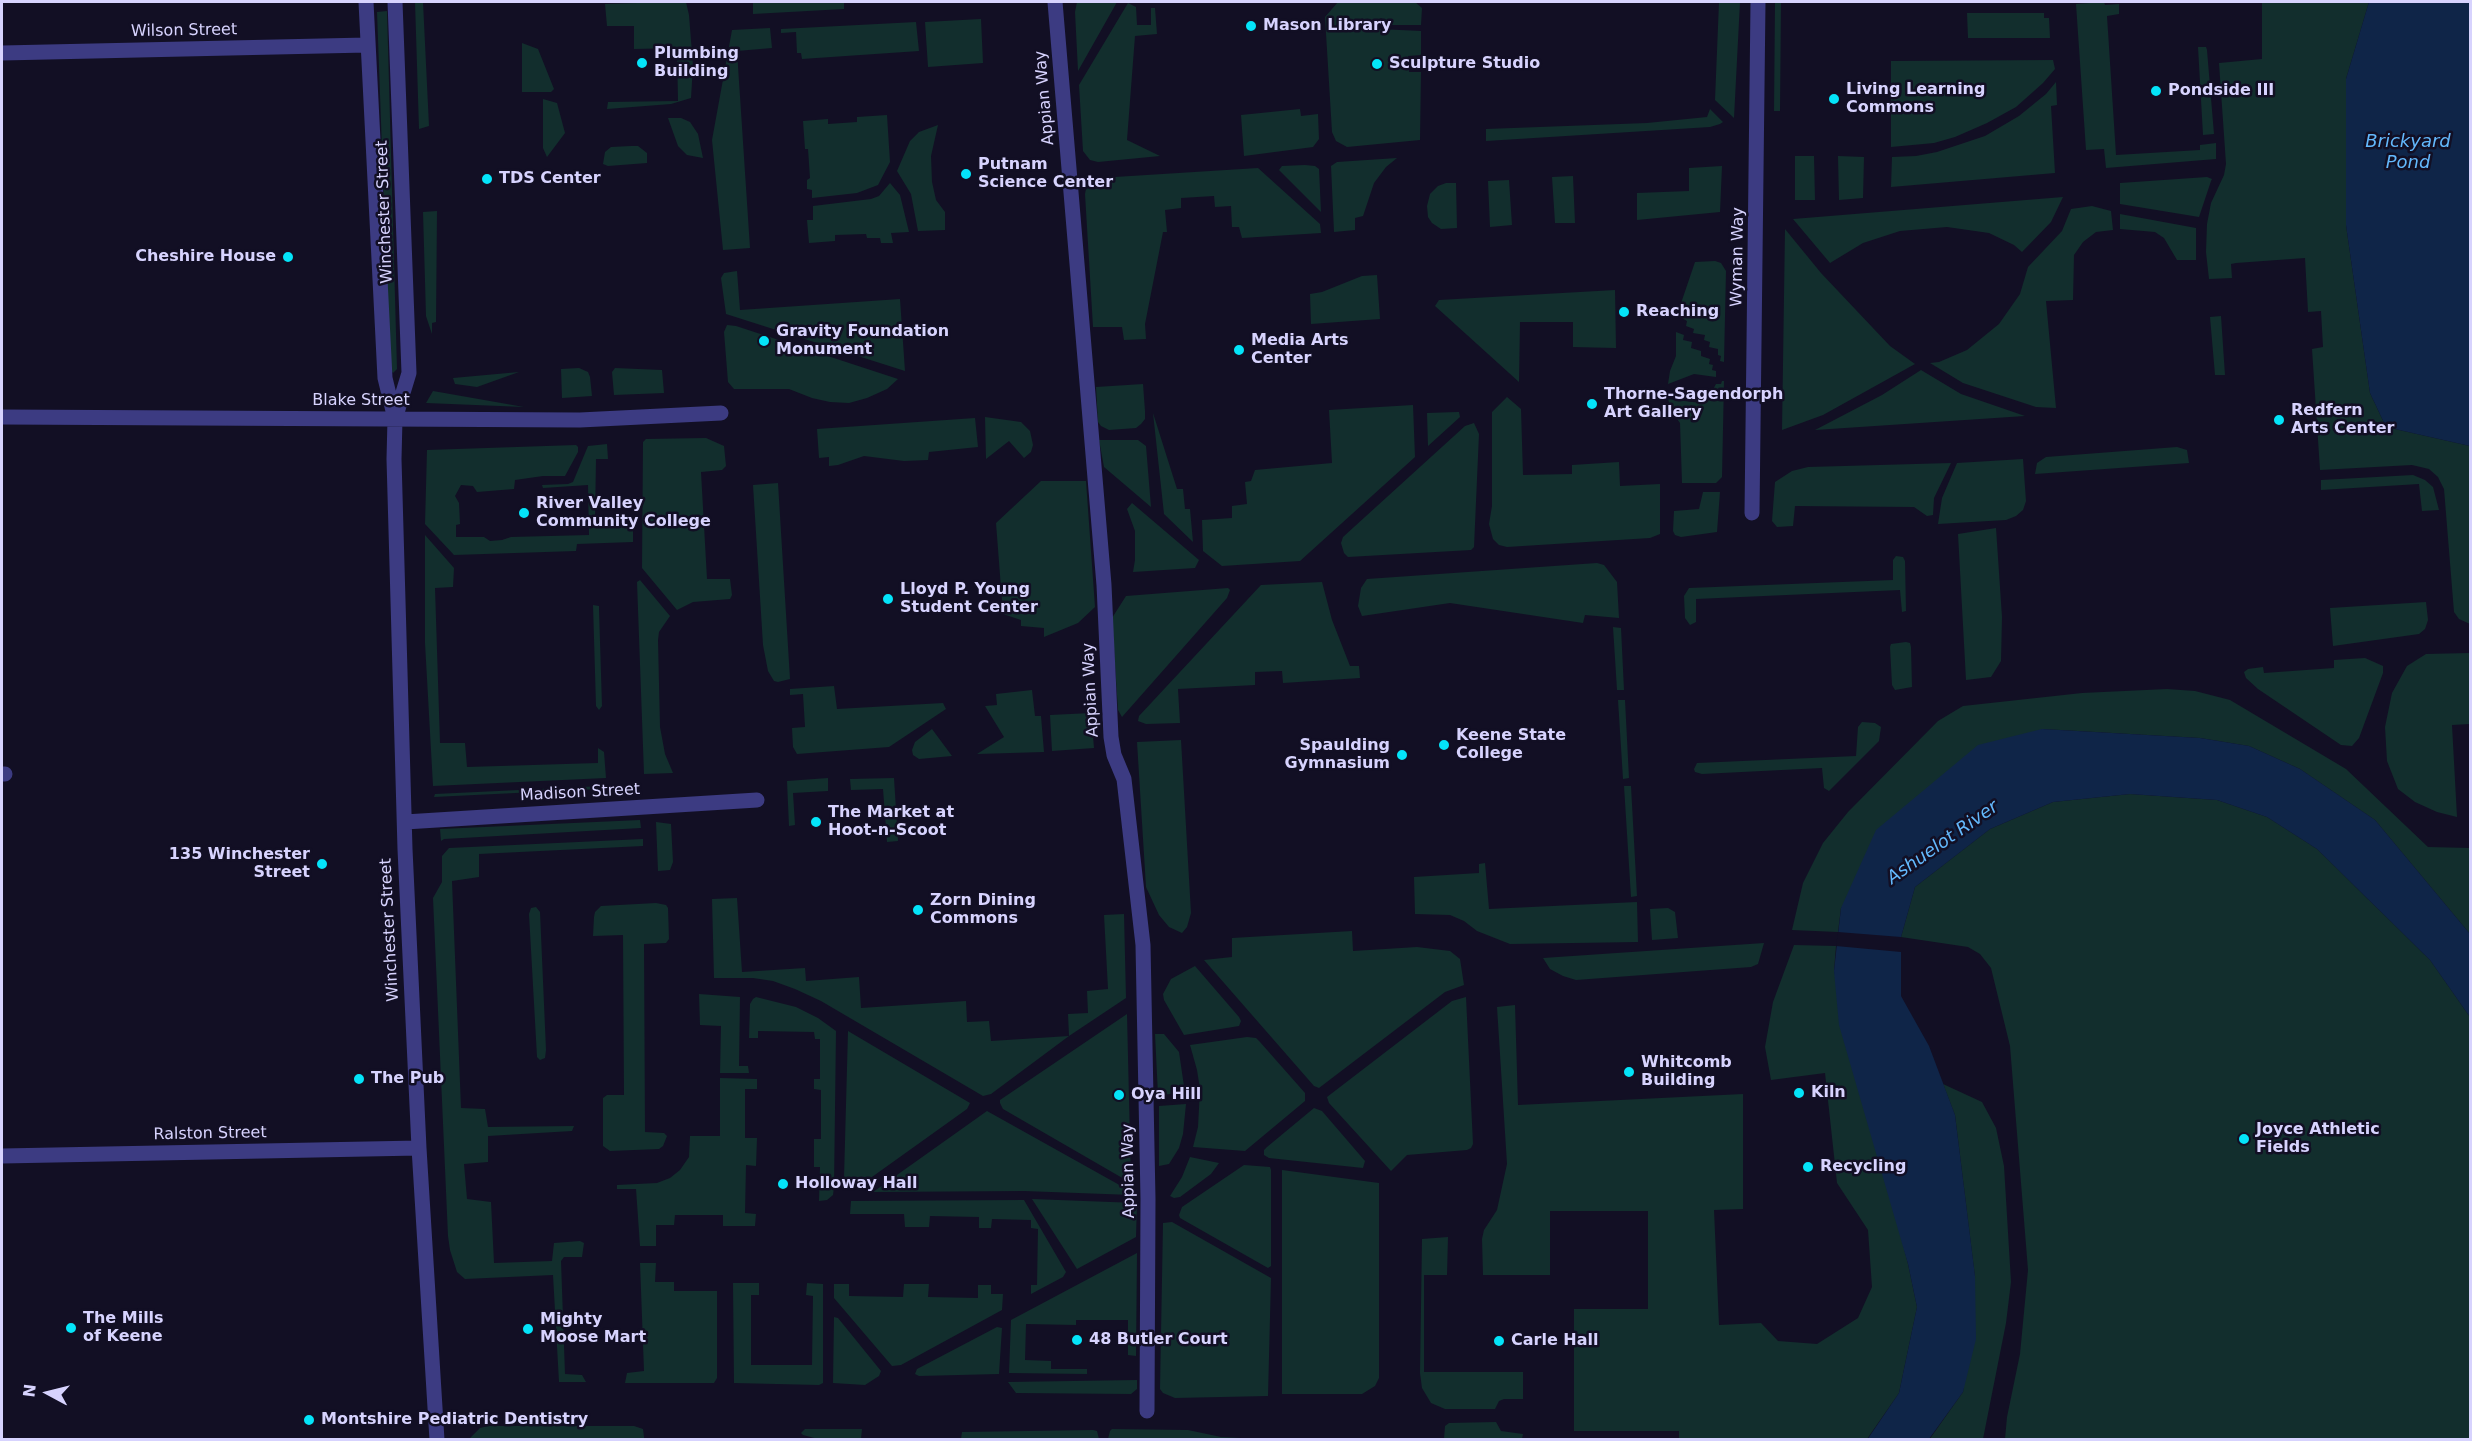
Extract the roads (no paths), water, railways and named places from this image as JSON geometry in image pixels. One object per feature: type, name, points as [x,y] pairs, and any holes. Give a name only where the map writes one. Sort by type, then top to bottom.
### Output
[{"type":"street","name":"Winchester Street","points":[[366,2],[385,378],[395,419],[394,459],[405,822],[418,1148],[437,1440]]},
{"type":"street","name":"Winchester Street","points":[[395,2],[409,373],[395,419]]},
{"type":"street","name":"Appian Way","points":[[1055,2],[1104,585],[1111,737],[1114,755],[1124,779],[1143,945],[1148,1206],[1148,1411]]},
{"type":"street","name":"Wyman Way","points":[[1752,513],[1758,2]]},
{"type":"street","name":"Wilson Street","points":[[2,53],[368,45]]},
{"type":"street","name":"Blake Street","points":[[2,417],[580,420],[721,413]]},
{"type":"street","name":"Madison Street","points":[[405,822],[757,800]]},
{"type":"street","name":"Ralston Street","points":[[2,1156],[418,1148]]},
{"type":"water","name":"Brickyard Pond","points":[[2369,2],[2470,2],[2470,446],[2386,427],[2370,393],[2346,225],[2346,79]]},
{"type":"water","name":"Ashuelot River","points":[[2042,729],[2200,738],[2249,746],[2300,769],[2375,820],[2470,934],[2470,1017],[2430,960],[2317,849],[2267,817],[2217,800],[2130,794],[2053,802],[1990,829],[1915,887],[1901,937],[1901,996],[1929,1046],[1955,1115],[1975,1276],[1976,1339],[1963,1392],[1929,1439],[1867,1440],[1899,1393],[1917,1307],[1908,1264],[1839,1025],[1834,971],[1841,908],[1876,830],[1978,745]]},
{"type":"place","name":"Mason Library","points":[[1251,26]]},
{"type":"place","name":"Plumbing Building","points":[[642,63]]},
{"type":"place","name":"Sculpture Studio","points":[[1377,64]]},
{"type":"place","name":"Pondside III","points":[[2156,91]]},
{"type":"place","name":"Living Learning Commons","points":[[1834,99]]},
{"type":"place","name":"Putnam Science Center","points":[[966,174]]},
{"type":"place","name":"TDS Center","points":[[487,179]]},
{"type":"place","name":"Cheshire House","points":[[288,257]]},
{"type":"place","name":"Reaching","points":[[1624,312]]},
{"type":"place","name":"Gravity Foundation Monument","points":[[764,341]]},
{"type":"place","name":"Media Arts Center","points":[[1239,350]]},
{"type":"place","name":"Thorne-Sagendorph Art Gallery","points":[[1592,404]]},
{"type":"place","name":"Redfern Arts Center","points":[[2279,420]]},
{"type":"place","name":"River Valley Community College","points":[[524,513]]},
{"type":"place","name":"Lloyd P. Young Student Center","points":[[888,599]]},
{"type":"place","name":"Keene State College","points":[[1444,745]]},
{"type":"place","name":"Spaulding Gymnasium","points":[[1402,755]]},
{"type":"place","name":"The Market at Hoot-n-Scoot","points":[[816,822]]},
{"type":"place","name":"135 Winchester Street","points":[[322,864]]},
{"type":"place","name":"Zorn Dining Commons","points":[[918,910]]},
{"type":"place","name":"Whitcomb Building","points":[[1629,1072]]},
{"type":"place","name":"The Pub","points":[[359,1079]]},
{"type":"place","name":"Kiln","points":[[1799,1093]]},
{"type":"place","name":"Oya Hill","points":[[1119,1095]]},
{"type":"place","name":"Joyce Athletic Fields","points":[[2244,1139]]},
{"type":"place","name":"Recycling","points":[[1808,1167]]},
{"type":"place","name":"Holloway Hall","points":[[783,1184]]},
{"type":"place","name":"The Mills of Keene","points":[[71,1328]]},
{"type":"place","name":"Mighty Moose Mart","points":[[528,1329]]},
{"type":"place","name":"48 Butler Court","points":[[1077,1340]]},
{"type":"place","name":"Carle Hall","points":[[1499,1341]]},
{"type":"place","name":"Montshire Pediatric Dentistry","points":[[309,1420]]}]
